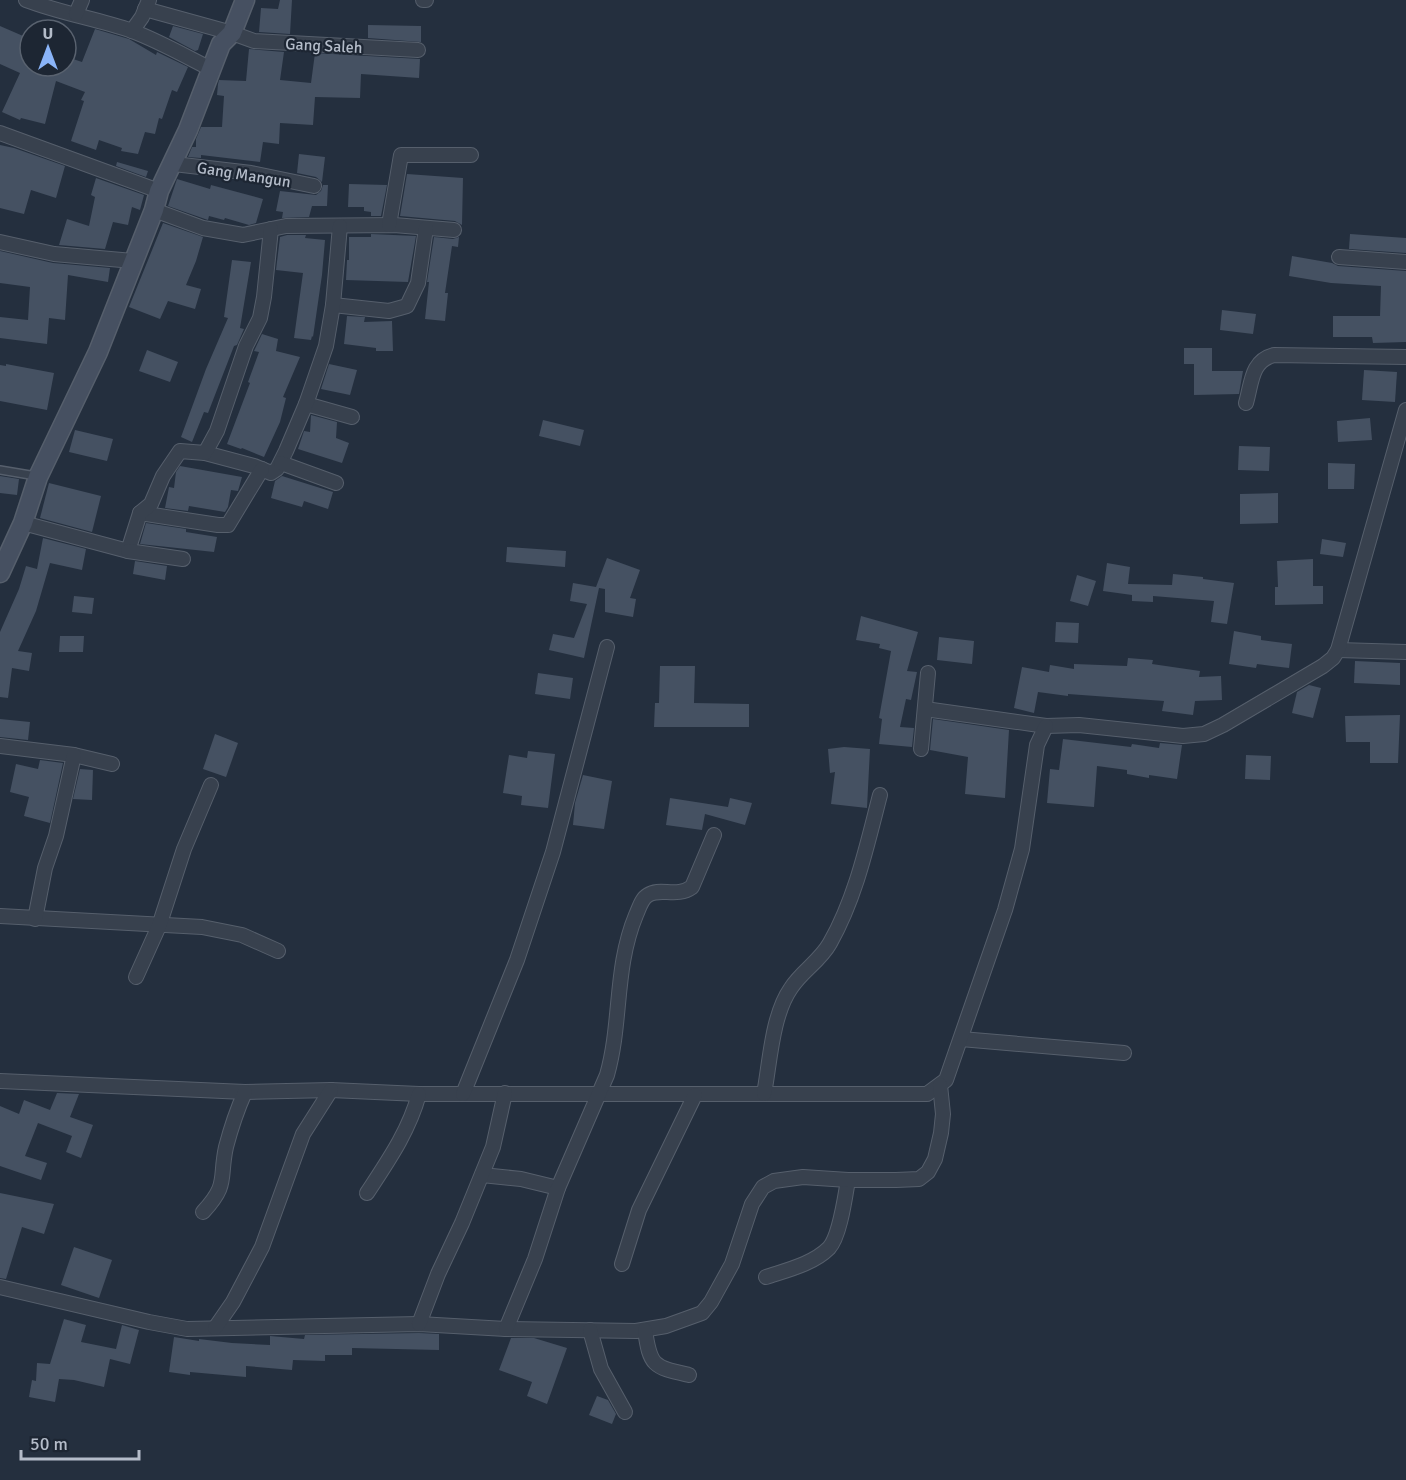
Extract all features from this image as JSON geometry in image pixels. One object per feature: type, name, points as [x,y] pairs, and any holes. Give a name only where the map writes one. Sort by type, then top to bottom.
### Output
[{"type":"street","points":[[26,0],[57,11],[76,14],[132,31],[211,69]]},
{"type":"street","points":[[76,14],[82,0]]},
{"type":"street","points":[[0,573],[23,523],[38,477],[98,352],[154,210],[159,191],[174,164],[221,44],[232,33],[245,0]]},
{"type":"street","points":[[132,31],[147,5]]},
{"type":"street","name":"Gang Saleh","points":[[147,5],[254,41],[418,50]]},
{"type":"street","points":[[0,133],[159,191]]},
{"type":"street","points":[[389,225],[401,155],[471,155]]},
{"type":"street","name":"Gang Mangun","points":[[174,164],[251,173],[314,186]]},
{"type":"street","points":[[154,210],[202,228],[243,235],[286,226],[389,225],[454,230]]},
{"type":"street","points":[[128,551],[140,513],[151,504],[163,476],[180,451],[205,453],[272,473],[281,463],[306,404],[326,346],[333,305],[340,226]]},
{"type":"street","points":[[333,305],[389,311],[407,306],[418,283],[426,228]]},
{"type":"street","points":[[205,453],[218,431],[246,346],[260,318],[271,229]]},
{"type":"street","points":[[0,242],[54,254],[133,261]]},
{"type":"street","points":[[1339,258],[1406,262]]},
{"type":"street","points":[[1246,403],[1257,364],[1264,358],[1274,355],[1406,357]]},
{"type":"street","points":[[306,404],[352,417]]},
{"type":"street","points":[[925,709],[1046,726],[1079,724],[1183,736],[1204,734],[1323,666],[1338,650],[1403,432],[1406,410]]},
{"type":"street","points":[[281,463],[336,483]]},
{"type":"street","points":[[140,513],[228,525],[262,469]]},
{"type":"street","points":[[23,523],[128,551],[183,560]]},
{"type":"street","points":[[463,1094],[517,960],[553,852],[607,646]]},
{"type":"street","points":[[1338,650],[1406,652]]},
{"type":"street","points":[[921,749],[928,674]]},
{"type":"street","points":[[0,1081],[245,1092],[332,1090],[419,1094],[927,1094],[946,1080],[1005,910],[1022,849],[1037,745],[1046,726]]},
{"type":"street","points":[[0,746],[74,754],[112,764]]},
{"type":"street","points":[[35,919],[45,868],[56,836],[74,754]]},
{"type":"street","points":[[136,977],[159,926],[184,849],[211,785]]},
{"type":"street","points":[[764,1094],[776,1025],[783,1002],[791,987],[815,964],[830,945],[846,910],[863,860],[880,795]]},
{"type":"street","points":[[506,1329],[535,1259],[558,1188],[599,1093],[612,1056],[624,948],[643,900],[655,892],[685,892],[692,887],[714,835]]},
{"type":"street","points":[[0,916],[221,929],[242,935],[278,951]]},
{"type":"street","points":[[961,1039],[1124,1053]]},
{"type":"street","points":[[0,1287],[187,1329],[419,1324],[506,1329],[645,1330],[666,1326],[702,1313],[711,1302],[732,1264],[752,1204],[763,1187],[774,1181],[803,1177],[848,1180],[919,1179],[928,1172],[935,1159],[941,1133],[943,1114],[940,1085]]},
{"type":"street","points":[[215,1328],[233,1302],[258,1256],[303,1134],[332,1090]]},
{"type":"street","points":[[202,1212],[215,1198],[221,1187],[231,1125],[245,1092]]},
{"type":"street","points":[[419,1324],[438,1274],[482,1175],[499,1127],[506,1093]]},
{"type":"street","points":[[367,1193],[395,1150],[413,1116],[419,1094]]},
{"type":"street","points":[[622,1264],[639,1210],[695,1095]]},
{"type":"street","points":[[482,1175],[521,1179],[558,1188]]},
{"type":"street","points":[[766,1277],[810,1261],[830,1247],[840,1221],[848,1180]]},
{"type":"street","points":[[590,1330],[601,1370],[625,1412]]},
{"type":"street","points":[[645,1330],[648,1353],[652,1361],[665,1370],[689,1375]]},
{"type":"lane","points":[[0,470],[38,477]]},
{"type":"building","points":[[280,0],[292,0],[290,34],[259,32],[261,8],[278,9]]},
{"type":"building","points":[[368,25],[421,26],[421,42],[368,38]]},
{"type":"building","points":[[0,26],[18,34],[18,72],[0,64]]},
{"type":"building","points":[[173,26],[203,34],[198,50],[195,51],[169,37]]},
{"type":"building","points":[[95,29],[129,39],[156,55],[157,52],[188,67],[177,92],[172,90],[162,119],[159,118],[155,134],[145,132],[138,154],[121,151],[122,148],[99,140],[96,150],[71,141],[85,92],[56,81],[45,124],[21,118],[20,120],[2,112],[18,77],[78,78],[78,61],[82,62]]},
{"type":"building","points":[[249,49],[284,52],[280,80],[311,83],[315,53],[420,59],[419,78],[361,74],[360,98],[315,97],[313,125],[280,123],[279,144],[263,142],[260,162],[201,155],[201,158],[188,157],[192,147],[196,147],[196,139],[201,127],[222,127],[224,96],[217,95],[219,80],[246,81]]},
{"type":"building","points":[[0,145],[65,166],[56,198],[31,190],[24,214],[0,208]]},
{"type":"building","points":[[299,154],[325,157],[322,182],[316,177],[297,173]]},
{"type":"building","points":[[117,162],[148,171],[146,177],[116,166]]},
{"type":"building","points":[[407,174],[463,178],[462,225],[455,221],[400,216]]},
{"type":"building","points":[[96,178],[144,195],[140,210],[132,207],[128,225],[113,222],[105,249],[59,245],[67,219],[89,226],[95,197],[91,195]]},
{"type":"building","points":[[177,179],[210,189],[211,185],[263,199],[256,223],[249,225],[209,216],[208,220],[168,206]]},
{"type":"building","points":[[349,184],[387,185],[381,216],[371,216],[371,212],[364,211],[364,207],[348,207]]},
{"type":"building","points":[[323,185],[328,185],[327,206],[312,206],[309,217],[282,218],[283,212],[276,211],[280,191],[316,195],[321,191]]},
{"type":"building","points":[[163,223],[203,237],[186,285],[201,289],[195,309],[168,301],[160,319],[129,307]]},
{"type":"building","points":[[371,234],[416,236],[408,282],[346,280],[349,237],[371,237]]},
{"type":"building","points":[[1350,234],[1406,238],[1406,253],[1349,249]]},
{"type":"building","points":[[306,235],[305,238],[325,240],[322,275],[311,340],[294,338],[303,273],[276,270],[280,237]]},
{"type":"building","points":[[434,237],[453,239],[459,237],[458,247],[452,246],[445,293],[448,293],[445,321],[425,319],[429,282],[427,282]]},
{"type":"building","points":[[0,251],[53,263],[110,268],[108,282],[68,275],[65,320],[49,318],[47,344],[0,338],[0,317],[28,320],[30,287],[0,283]]},
{"type":"building","points":[[1292,256],[1338,266],[1406,271],[1406,342],[1373,343],[1372,337],[1333,337],[1333,316],[1380,316],[1381,286],[1331,283],[1289,276]]},
{"type":"building","points":[[232,260],[251,262],[240,328],[244,329],[237,345],[234,346],[208,413],[204,412],[192,442],[181,437],[228,318],[224,317]]},
{"type":"building","points":[[1222,310],[1256,314],[1253,334],[1220,330]]},
{"type":"building","points":[[347,316],[365,317],[364,322],[392,321],[393,351],[376,351],[376,348],[344,344]]},
{"type":"building","points":[[262,334],[278,339],[276,351],[300,357],[283,397],[286,398],[280,422],[264,457],[227,444],[250,383],[248,382],[259,352],[254,351]]},
{"type":"building","points":[[1184,348],[1212,348],[1212,371],[1243,371],[1239,394],[1194,395],[1194,364],[1184,364]]},
{"type":"building","points":[[147,350],[178,362],[170,382],[139,371]]},
{"type":"building","points":[[6,364],[54,373],[47,410],[0,401],[0,365],[6,366]]},
{"type":"building","points":[[329,364],[357,370],[350,395],[321,389]]},
{"type":"building","points":[[1364,370],[1397,372],[1395,402],[1362,400]]},
{"type":"building","points":[[311,415],[337,422],[336,438],[349,443],[342,463],[298,449],[304,431],[310,432]]},
{"type":"building","points":[[1370,418],[1372,440],[1338,442],[1337,421]]},
{"type":"building","points":[[543,420],[584,430],[580,446],[539,436]]},
{"type":"building","points":[[75,430],[113,439],[107,461],[69,452]]},
{"type":"building","points":[[1239,446],[1270,447],[1269,471],[1238,470]]},
{"type":"building","points":[[1328,463],[1355,464],[1354,489],[1328,489]]},
{"type":"building","points":[[180,466],[242,477],[238,491],[231,490],[225,512],[189,506],[188,511],[165,508],[169,487],[174,488],[176,472]]},
{"type":"building","points":[[0,476],[19,479],[17,495],[0,493]]},
{"type":"building","points":[[282,476],[333,492],[328,509],[304,501],[302,507],[271,498],[275,481]]},
{"type":"building","points":[[49,483],[101,496],[92,532],[40,518]]},
{"type":"building","points":[[1278,493],[1278,523],[1240,524],[1240,494]]},
{"type":"building","points":[[146,523],[186,529],[186,532],[217,537],[214,552],[140,544]]},
{"type":"building","points":[[43,538],[86,549],[82,570],[50,563],[36,611],[18,651],[32,653],[29,671],[12,668],[8,698],[0,697],[0,632],[19,589],[26,566],[37,569]]},
{"type":"building","points":[[1322,539],[1346,543],[1343,557],[1320,554]]},
{"type":"building","points":[[507,547],[566,551],[565,567],[506,562]]},
{"type":"building","points":[[607,558],[640,570],[630,598],[636,599],[633,617],[605,612],[605,589],[599,588],[584,658],[549,650],[553,634],[574,638],[587,604],[570,601],[573,583],[596,587]]},
{"type":"building","points":[[1313,559],[1313,586],[1323,586],[1323,604],[1275,605],[1275,587],[1278,587],[1277,561]]},
{"type":"building","points":[[135,561],[167,566],[165,580],[133,574]]},
{"type":"building","points":[[1107,563],[1130,567],[1128,584],[1172,585],[1173,574],[1234,583],[1227,624],[1211,622],[1214,601],[1153,596],[1153,602],[1132,601],[1132,595],[1103,591]]},
{"type":"building","points":[[1077,575],[1096,581],[1088,606],[1070,601]]},
{"type":"building","points":[[74,596],[94,598],[92,614],[72,612]]},
{"type":"building","points":[[861,616],[918,632],[907,671],[917,672],[911,700],[906,699],[900,727],[914,728],[912,747],[879,744],[882,719],[879,718],[891,651],[879,648],[880,644],[856,640]]},
{"type":"building","points":[[1056,622],[1079,623],[1078,643],[1055,642]]},
{"type":"building","points":[[1234,631],[1261,636],[1261,640],[1292,644],[1289,668],[1257,664],[1256,668],[1229,664]]},
{"type":"building","points":[[60,636],[84,636],[83,652],[59,652]]},
{"type":"building","points":[[939,637],[974,641],[972,664],[937,660]]},
{"type":"building","points":[[1128,658],[1153,660],[1152,664],[1200,671],[1199,677],[1221,676],[1222,700],[1195,701],[1193,715],[1162,711],[1164,701],[1068,694],[1068,696],[1038,692],[1034,713],[1014,708],[1022,667],[1049,672],[1050,665],[1074,669],[1074,664],[1127,666]]},
{"type":"building","points":[[1355,661],[1400,663],[1400,685],[1354,683]]},
{"type":"building","points":[[660,666],[695,666],[694,703],[749,704],[749,727],[654,727],[655,703],[659,703]]},
{"type":"building","points":[[538,673],[573,678],[570,699],[535,694]]},
{"type":"building","points":[[1309,685],[1321,688],[1313,718],[1292,713],[1297,692]]},
{"type":"building","points":[[1400,715],[1398,763],[1370,763],[1370,742],[1346,742],[1345,716]]},
{"type":"building","points":[[0,719],[30,722],[28,740],[0,737]]},
{"type":"building","points":[[933,719],[1009,730],[1005,798],[965,794],[968,757],[930,750]]},
{"type":"building","points":[[215,734],[238,743],[226,777],[203,769]]},
{"type":"building","points":[[1063,739],[1131,747],[1132,744],[1159,748],[1160,743],[1182,745],[1177,779],[1149,775],[1149,778],[1127,774],[1127,770],[1097,766],[1094,807],[1047,803],[1050,769],[1059,770]]},
{"type":"building","points":[[844,747],[870,749],[867,808],[831,804],[835,772],[830,773],[828,749]]},
{"type":"building","points":[[528,751],[555,754],[548,808],[521,805],[522,796],[503,793],[509,755],[527,758]]},
{"type":"building","points":[[1246,755],[1271,756],[1270,780],[1245,779]]},
{"type":"building","points":[[40,760],[63,763],[50,823],[24,816],[29,797],[10,792],[16,764],[38,769]]},
{"type":"building","points":[[80,769],[93,770],[92,800],[73,799]]},
{"type":"building","points":[[583,775],[612,781],[604,829],[573,825],[575,803]]},
{"type":"building","points":[[670,798],[728,807],[730,798],[752,803],[745,825],[705,814],[702,830],[666,825]]},
{"type":"building","points":[[57,1093],[79,1094],[70,1117],[93,1125],[81,1158],[66,1152],[72,1136],[38,1123],[25,1156],[47,1163],[41,1180],[0,1166],[0,1106],[19,1114],[24,1100],[50,1110]]},
{"type":"building","points":[[0,1193],[54,1204],[44,1234],[22,1227],[6,1279],[0,1278]]},
{"type":"building","points":[[74,1247],[112,1260],[99,1298],[61,1285]]},
{"type":"building","points":[[64,1319],[86,1325],[81,1342],[116,1349],[122,1325],[139,1330],[130,1364],[110,1359],[104,1387],[59,1379],[55,1402],[29,1397],[32,1380],[36,1381],[37,1363],[50,1364]]},
{"type":"building","points":[[439,1334],[439,1350],[352,1348],[352,1355],[325,1355],[325,1361],[293,1360],[292,1370],[246,1366],[246,1377],[169,1372],[174,1337],[199,1341],[199,1339],[270,1345],[270,1336],[304,1339],[305,1335]]},
{"type":"building","points":[[511,1338],[534,1338],[567,1348],[547,1404],[527,1396],[532,1382],[499,1370]]},
{"type":"building","points":[[597,1396],[608,1400],[616,1414],[612,1424],[589,1415]]}]
